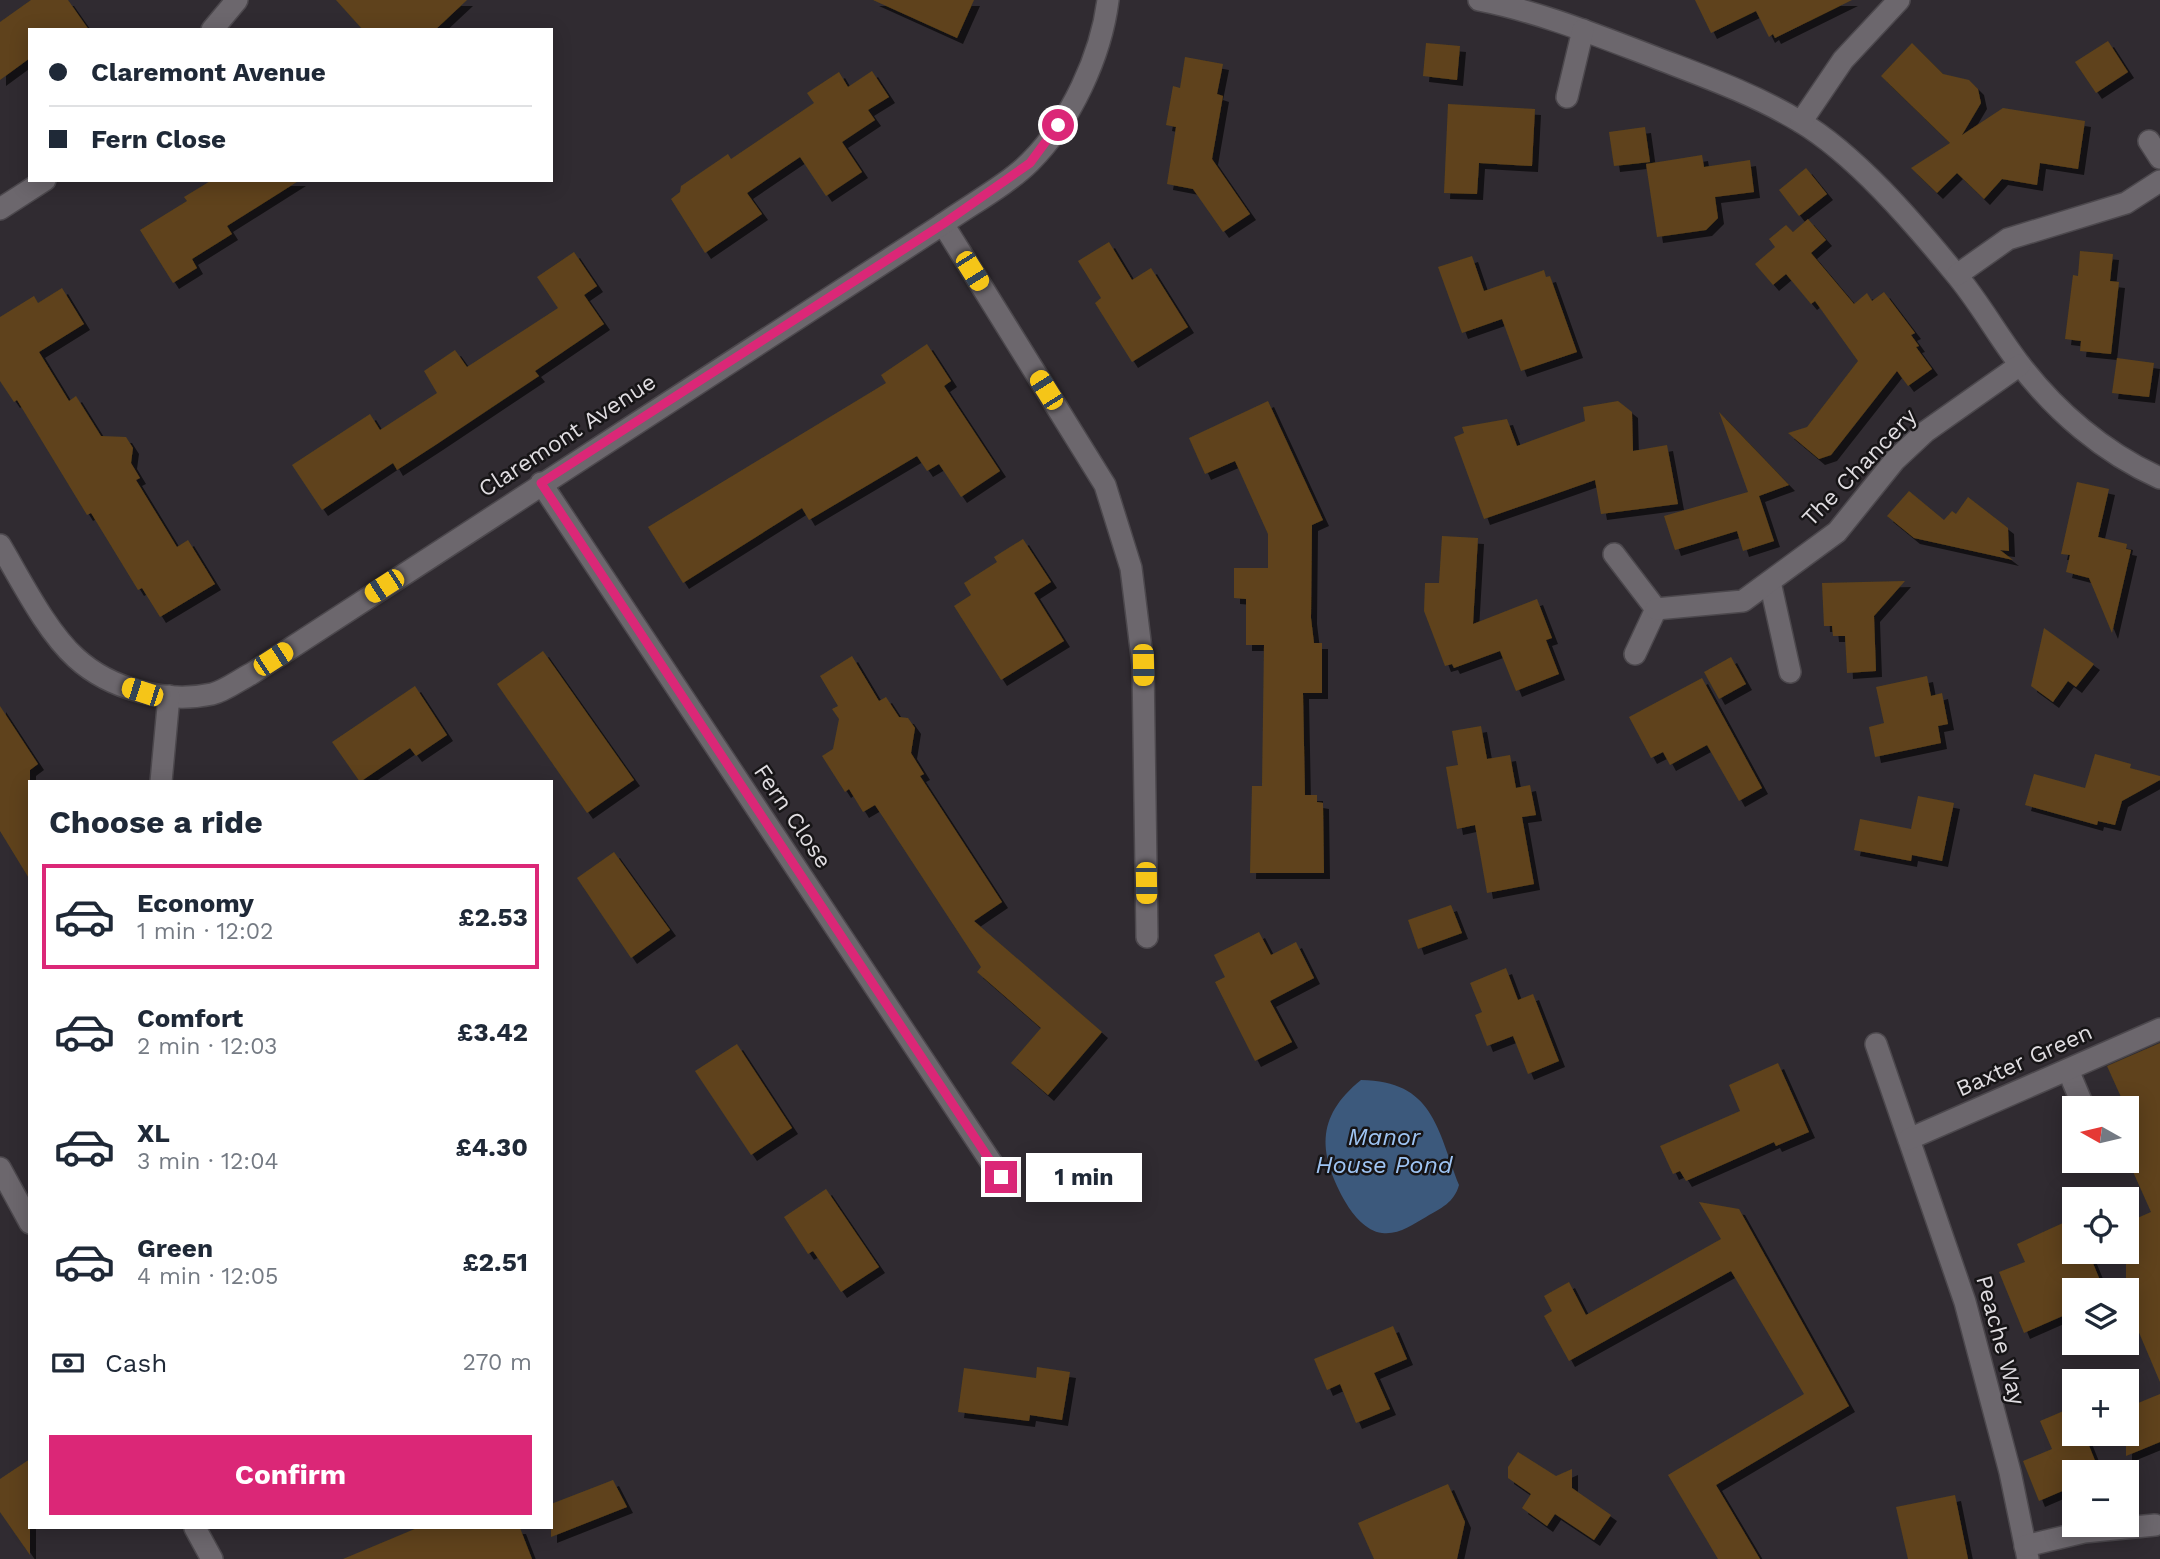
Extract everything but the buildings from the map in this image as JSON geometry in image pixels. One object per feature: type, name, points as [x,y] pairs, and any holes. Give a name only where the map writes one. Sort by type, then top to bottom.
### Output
[{"type":"street","points":[[214,28],[237,0]]},
{"type":"street","name":"Claremont Avenue","points":[[0,545],[44,616],[74,657],[105,679],[169,696],[214,694],[251,674],[943,224],[1030,163],[1066,113],[1086,74],[1104,29],[1108,0]]},
{"type":"street","points":[[1479,0],[1508,5],[1584,30],[1743,92],[1801,122],[1867,176],[1957,275],[2020,365],[2053,401],[2108,450],[2160,478]]},
{"type":"street","points":[[1801,122],[1843,60],[1899,0]]},
{"type":"street","points":[[1567,97],[1584,30]]},
{"type":"street","points":[[1957,275],[2008,239],[2126,203],[2160,181]]},
{"type":"street","points":[[0,209],[42,182]]},
{"type":"street","points":[[943,224],[1105,485],[1131,568],[1143,665],[1147,937]]},
{"type":"street","name":"The Chancery","points":[[1656,609],[1743,601],[1838,532],[1895,460],[1925,432],[2020,365]]},
{"type":"street","name":"Fern Close","points":[[541,483],[1001,1177]]},
{"type":"street","points":[[1614,554],[1656,609],[1635,654]]},
{"type":"street","points":[[1770,582],[1790,672]]},
{"type":"street","points":[[161,780],[169,696]]},
{"type":"street","name":"Baxter Green","points":[[1909,1139],[2160,1029]]},
{"type":"street","name":"Peache Way","points":[[1876,1044],[1965,1302],[2026,1552]]},
{"type":"street","points":[[2068,1070],[2079,1096]]},
{"type":"street","points":[[0,1168],[28,1219]]},
{"type":"street","points":[[2026,1552],[2075,1534],[2155,1525]]},
{"type":"street","points":[[196,1529],[212,1559]]},
{"type":"water","name":"Manor House Pond","points":[[1361,1080],[1385,1082],[1404,1089],[1418,1099],[1437,1127],[1459,1185],[1446,1204],[1400,1231],[1382,1233],[1365,1226],[1346,1203],[1330,1169],[1326,1153],[1328,1123],[1335,1108]]},
{"type":"route","points":[[1001,1177],[541,483],[943,224],[1030,163],[1058,125]]}]
